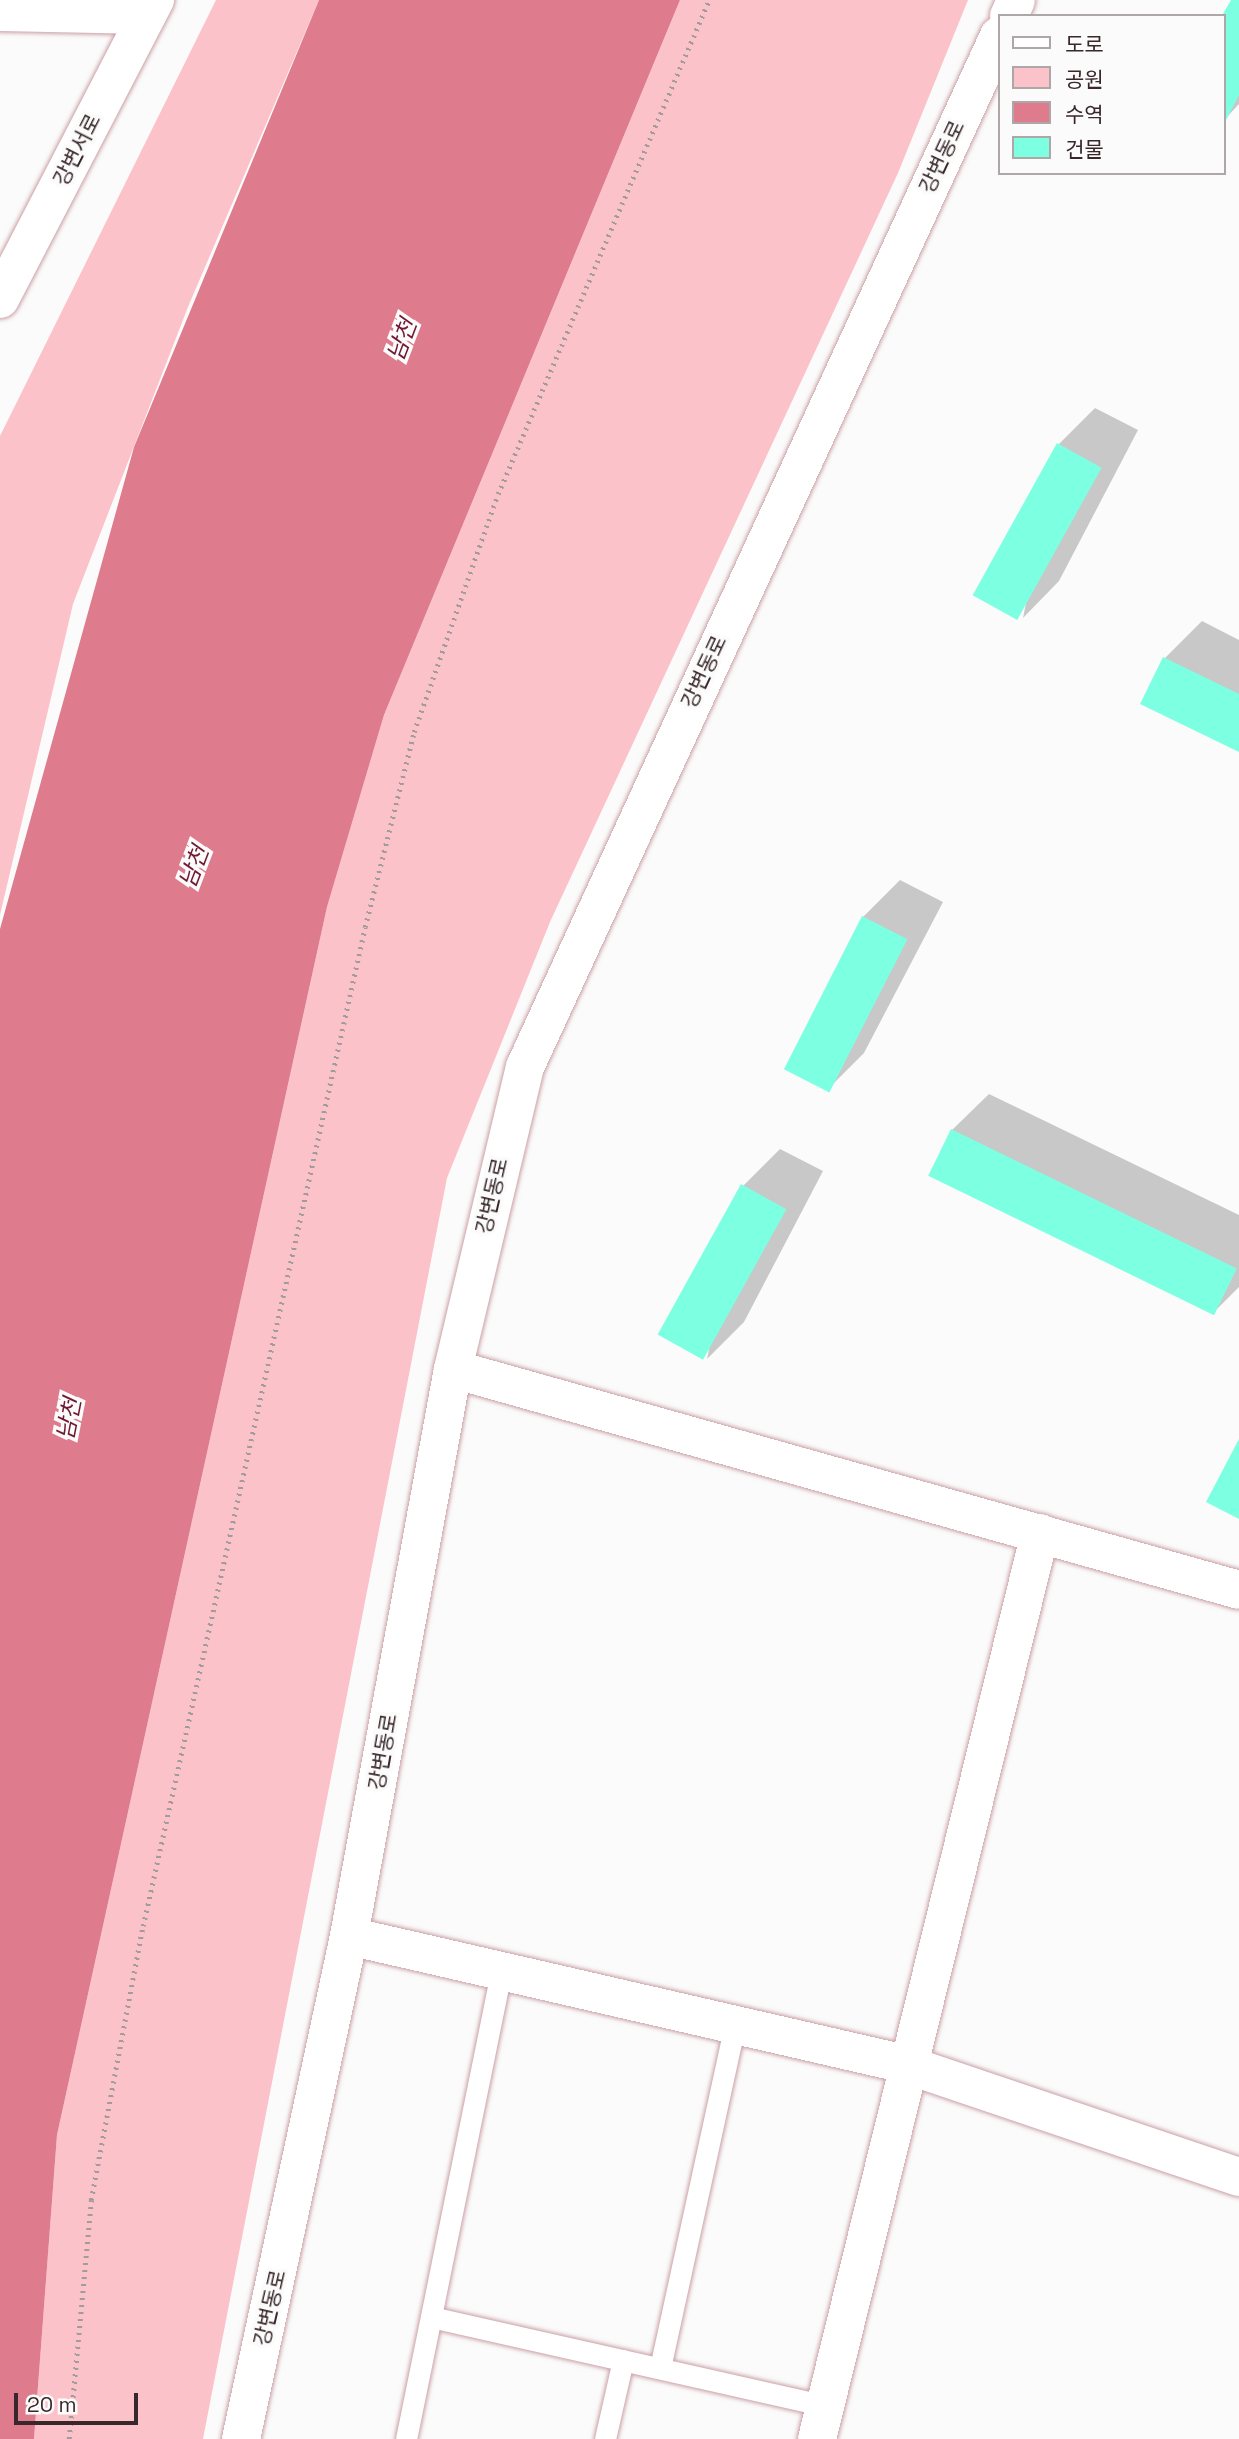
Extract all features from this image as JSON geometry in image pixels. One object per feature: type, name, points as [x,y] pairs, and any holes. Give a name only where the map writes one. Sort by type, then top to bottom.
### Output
[{"type":"street","points":[[0,12],[151,8]]},
{"type":"street","name":"강변서로","points":[[0,299],[151,8]]},
{"type":"street","name":"강변동로","points":[[241,2439],[349,1936],[453,1369],[510,1120],[542,1020],[998,38]]},
{"type":"street","points":[[453,1369],[1239,1590]]},
{"type":"street","points":[[821,2422],[905,2064],[1040,1533]]},
{"type":"street","points":[[349,1936],[905,2064],[1239,2177]]},
{"type":"lane","points":[[406,2439],[501,1972]]},
{"type":"lane","points":[[660,2368],[735,2025]]},
{"type":"lane","points":[[431,2316],[660,2368],[821,2422]]},
{"type":"lane","points":[[605,2439],[623,2360]]},
{"type":"path","points":[[69,2439],[91,2200],[144,1926],[365,927],[410,749],[498,494],[709,0]]},
{"type":"green space","points":[[216,0],[319,0],[188,307],[73,604],[0,915],[0,436]]},
{"type":"green space","points":[[680,0],[968,0],[898,173],[550,922],[447,1178],[203,2439],[34,2439],[57,2135],[327,907],[384,715]]},
{"type":"water","name":"남천","points":[[319,0],[680,0],[384,715],[327,907],[57,2135],[34,2439],[0,2439],[0,929],[134,447]]},
{"type":"building","points":[[1231,0],[1239,0],[1239,95],[1226,120],[1225,14]]},
{"type":"building","points":[[1057,443],[1102,468],[1017,620],[973,595]]},
{"type":"building","points":[[1163,657],[1239,694],[1239,752],[1140,704]]},
{"type":"building","points":[[862,916],[907,939],[829,1092],[784,1069]]},
{"type":"building","points":[[951,1129],[1237,1268],[1214,1315],[928,1176]]},
{"type":"building","points":[[741,1184],[786,1209],[703,1360],[658,1334]]},
{"type":"building","points":[[1239,1439],[1239,1519],[1206,1502]]}]
